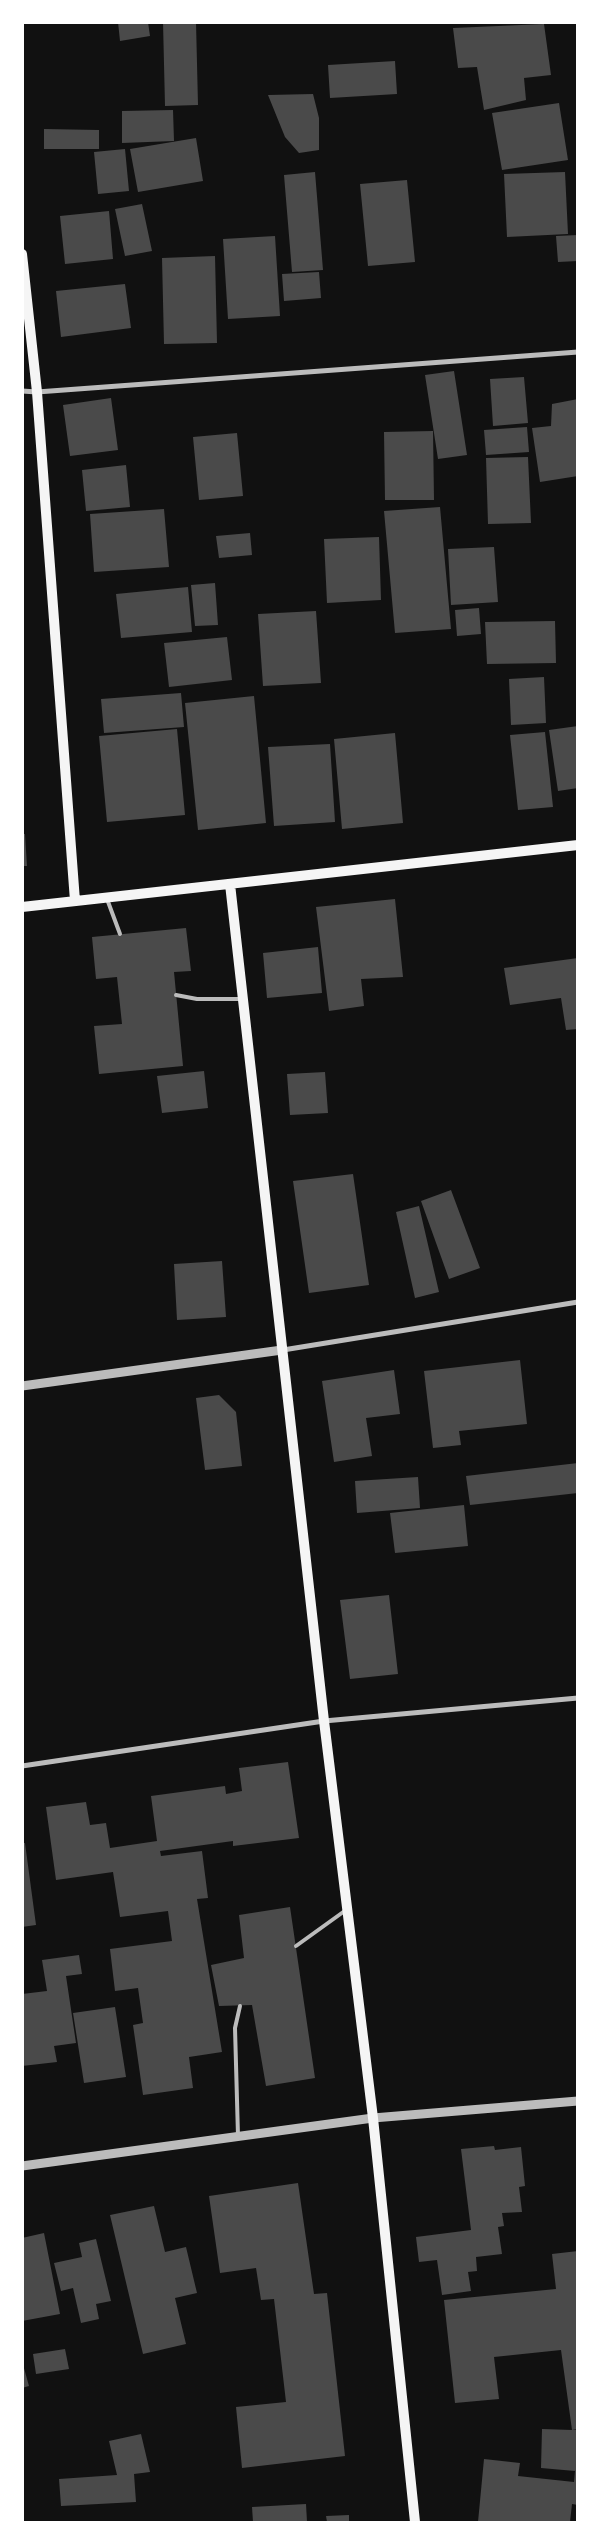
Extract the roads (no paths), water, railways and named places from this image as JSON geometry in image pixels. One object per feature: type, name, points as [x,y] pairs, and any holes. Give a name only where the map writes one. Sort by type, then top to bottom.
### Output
[{"type":"main road","points":[[22,254],[37,392],[75,901]]},
{"type":"main road","points":[[22,907],[578,844]]},
{"type":"main road","points":[[230,884],[324,1721],[373,2118],[416,2522]]},
{"type":"street","points":[[22,391],[37,392],[578,352]]},
{"type":"street","points":[[22,1386],[282,1350],[578,1302]]},
{"type":"street","points":[[22,1766],[324,1721],[578,1698]]},
{"type":"street","points":[[22,2166],[373,2118],[578,2101]]},
{"type":"lane","points":[[106,897],[120,934]]},
{"type":"lane","points":[[176,995],[197,999],[242,999]]},
{"type":"lane","points":[[296,1946],[347,1909]]},
{"type":"lane","points":[[238,2136],[235,2028],[240,2006]]}]
